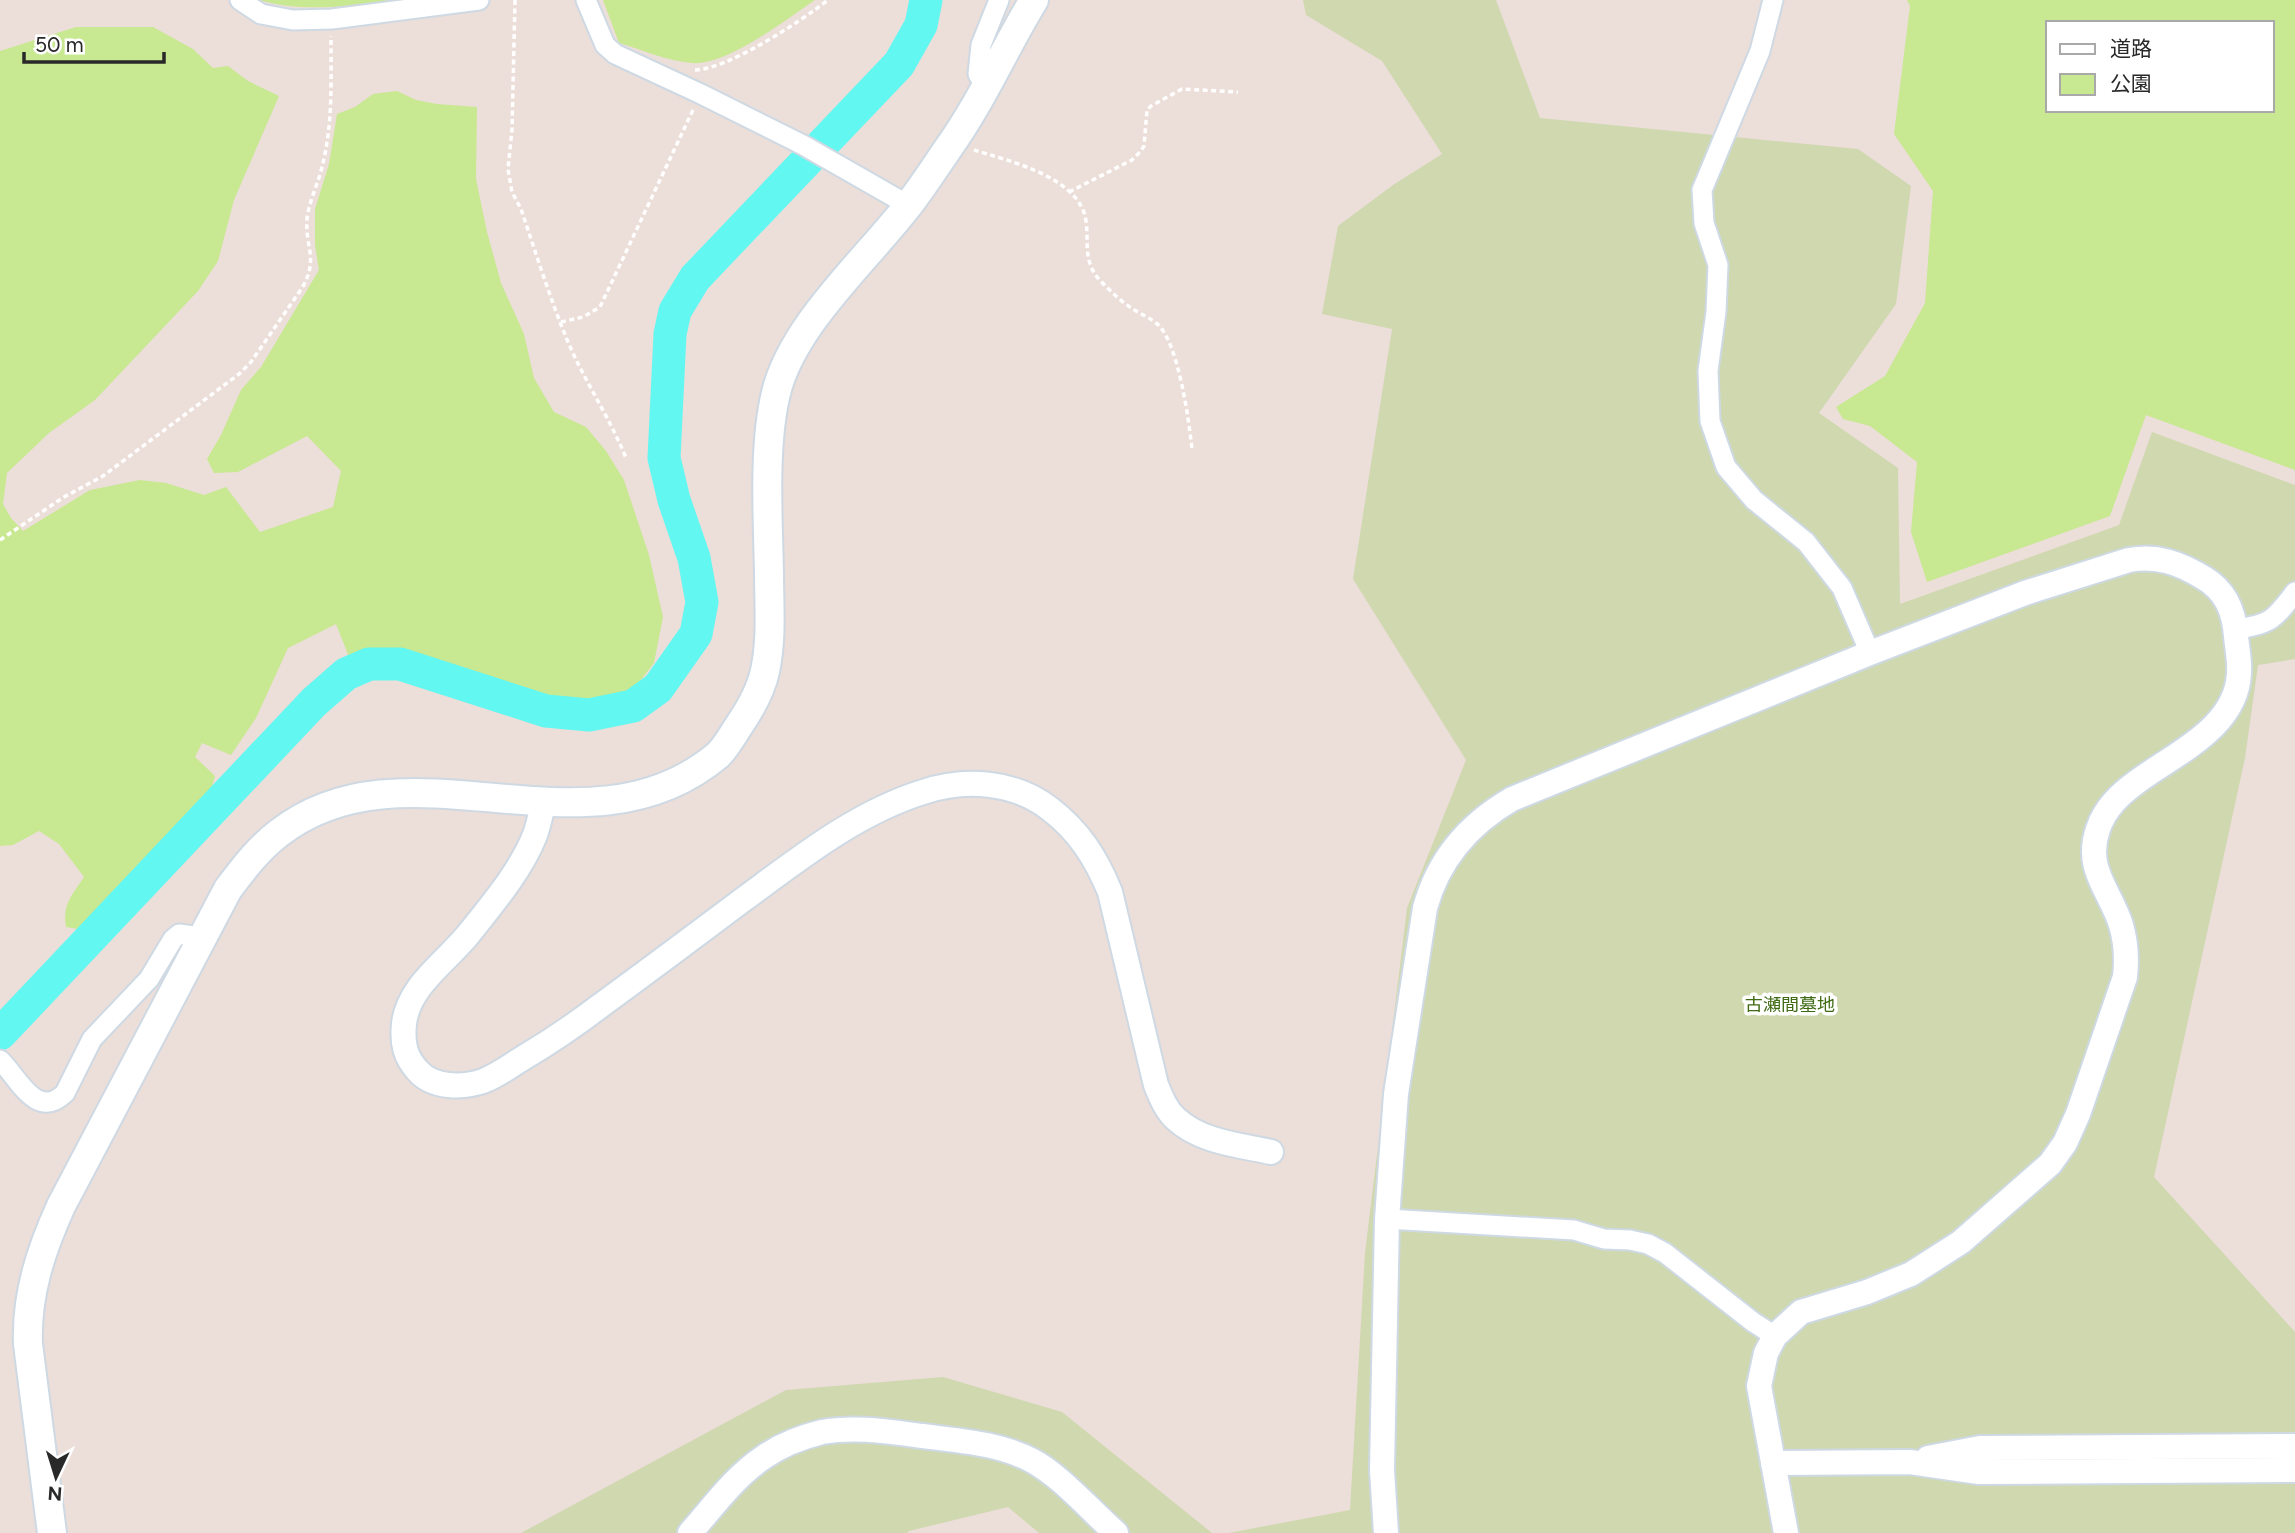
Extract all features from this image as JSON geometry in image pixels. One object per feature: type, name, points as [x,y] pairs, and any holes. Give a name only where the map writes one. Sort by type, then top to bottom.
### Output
[{"type":"main road","points":[[52,1533],[28,1344],[27,1320],[38,1262],[61,1206],[228,889],[251,859],[280,832],[332,804],[360,797],[417,792],[544,801],[620,800],[666,787],[696,772],[722,751],[746,716],[765,673],[770,613],[769,451],[777,389],[793,355],[823,307],[908,205],[954,140],[1034,0]]},
{"type":"street","points":[[240,0],[261,14],[293,20],[331,19],[480,0]]},
{"type":"street","points":[[586,0],[605,45],[615,54],[803,145],[908,205]]},
{"type":"street","points":[[986,88],[978,74],[981,45],[999,0]]},
{"type":"street","points":[[1773,0],[1760,51],[1702,190],[1704,223],[1718,265],[1716,312],[1708,371],[1710,421],[1726,467],[1754,500],[1806,542],[1843,588],[1870,653]]},
{"type":"street","points":[[1386,1533],[1382,1469],[1387,1219],[1396,1094],[1425,908],[1431,886],[1442,865],[1471,829],[1489,812],[1512,799],[2025,593],[2129,559],[2145,557],[2177,563],[2211,582],[2228,600],[2236,629],[2239,674],[2230,708],[2201,738],[2124,792],[2110,806],[2096,833],[2094,861],[2121,923],[2127,959],[2125,977],[2078,1114],[2065,1143],[2050,1164],[1961,1242],[1911,1274],[1867,1292],[1801,1312],[1775,1336],[1766,1353],[1759,1386],[1786,1533]]},
{"type":"street","points":[[2236,629],[2270,621],[2295,592]]},
{"type":"street","points":[[544,801],[535,834],[522,862],[469,934],[422,985],[409,1004],[404,1020],[406,1056],[425,1079],[447,1085],[466,1085],[498,1074],[571,1028],[812,849],[868,815],[923,792],[946,786],[999,786],[1022,791],[1066,821],[1100,866],[1110,892],[1156,1085],[1174,1117],[1188,1128],[1212,1138],[1271,1152]]},
{"type":"street","points":[[0,1060],[26,1093],[46,1102],[58,1100],[65,1093],[92,1038],[149,979],[173,939],[179,934],[201,937]]},
{"type":"street","points":[[1387,1219],[1574,1230],[1604,1239],[1648,1244],[1665,1253],[1775,1336]]},
{"type":"street","points":[[690,1533],[745,1471],[764,1456],[801,1438],[849,1429],[985,1444],[1017,1454],[1051,1474],[1116,1533]]},
{"type":"street","points":[[1910,1462],[1980,1448],[2295,1447]]},
{"type":"street","points":[[1773,1463],[1910,1462],[1979,1472],[2295,1470]]},
{"type":"path","points":[[515,0],[512,130],[508,169],[512,192],[581,370],[617,434],[626,458]]},
{"type":"path","points":[[663,76],[674,70],[703,70],[748,52],[828,0]]},
{"type":"path","points":[[0,540],[64,497],[103,477],[239,374],[251,362],[309,276],[311,257],[307,219],[323,166],[331,109],[331,19]]},
{"type":"path","points":[[1069,192],[1132,160],[1140,152],[1144,146],[1147,110],[1151,106],[1182,89],[1238,92]]},
{"type":"path","points":[[561,322],[583,317],[600,307],[701,94]]},
{"type":"path","points":[[954,140],[971,149],[1045,175],[1069,192],[1082,207],[1088,261],[1097,276],[1132,309],[1158,324],[1171,343],[1190,424],[1192,449]]},
{"type":"green space","points":[[259,0],[395,0],[310,7]]},
{"type":"green space","points":[[603,0],[815,0],[738,50],[706,62],[692,63],[664,58],[619,43]]},
{"type":"green space","name":"古瀬間墓地","points":[[1303,0],[1496,0],[1540,118],[1858,149],[1911,186],[1896,304],[1819,413],[1898,468],[1900,604],[2119,525],[2152,432],[2295,485],[2295,659],[2258,665],[2245,758],[2154,1177],[2295,1332],[2295,1533],[1229,1533],[1350,1510],[1365,1253],[1407,908],[1466,760],[1353,579],[1392,329],[1322,314],[1338,226],[1393,185],[1442,154],[1382,61],[1306,15]]},
{"type":"green space","points":[[1907,0],[2295,0],[2295,470],[2146,415],[2110,516],[1927,582],[1911,532],[1917,462],[1870,426],[1843,419],[1836,407],[1885,376],[1925,303],[1933,191],[1894,134],[1910,6]]},
{"type":"green space","points":[[76,27],[153,27],[193,49],[213,68],[228,66],[248,81],[279,96],[234,200],[218,261],[198,291],[95,400],[49,433],[7,473],[3,504],[23,531],[90,490],[140,480],[166,483],[204,495],[226,487],[260,532],[333,507],[341,471],[307,436],[238,472],[214,473],[207,459],[241,390],[261,367],[319,270],[315,245],[315,209],[329,164],[337,114],[355,107],[373,94],[397,91],[416,100],[477,107],[476,179],[487,232],[501,283],[524,334],[534,378],[554,412],[586,427],[606,451],[624,480],[649,555],[663,617],[654,663],[633,690],[602,696],[593,704],[537,700],[480,679],[408,659],[349,657],[336,624],[288,648],[256,718],[231,755],[202,743],[195,757],[215,776],[208,801],[84,930],[66,927],[67,906],[84,877],[59,844],[39,831],[13,845],[0,846],[0,51]]},
{"type":"green space","points":[[943,1377],[1062,1412],[1212,1533],[1039,1533],[1008,1507],[907,1533],[521,1533],[786,1390]]},
{"type":"waterway","points":[[0,1034],[314,702],[346,674],[369,664],[400,664],[546,711],[589,715],[633,706],[658,688],[696,634],[702,602],[694,558],[674,500],[664,458],[670,334],[675,311],[695,278],[899,64],[921,25],[926,0]]}]
